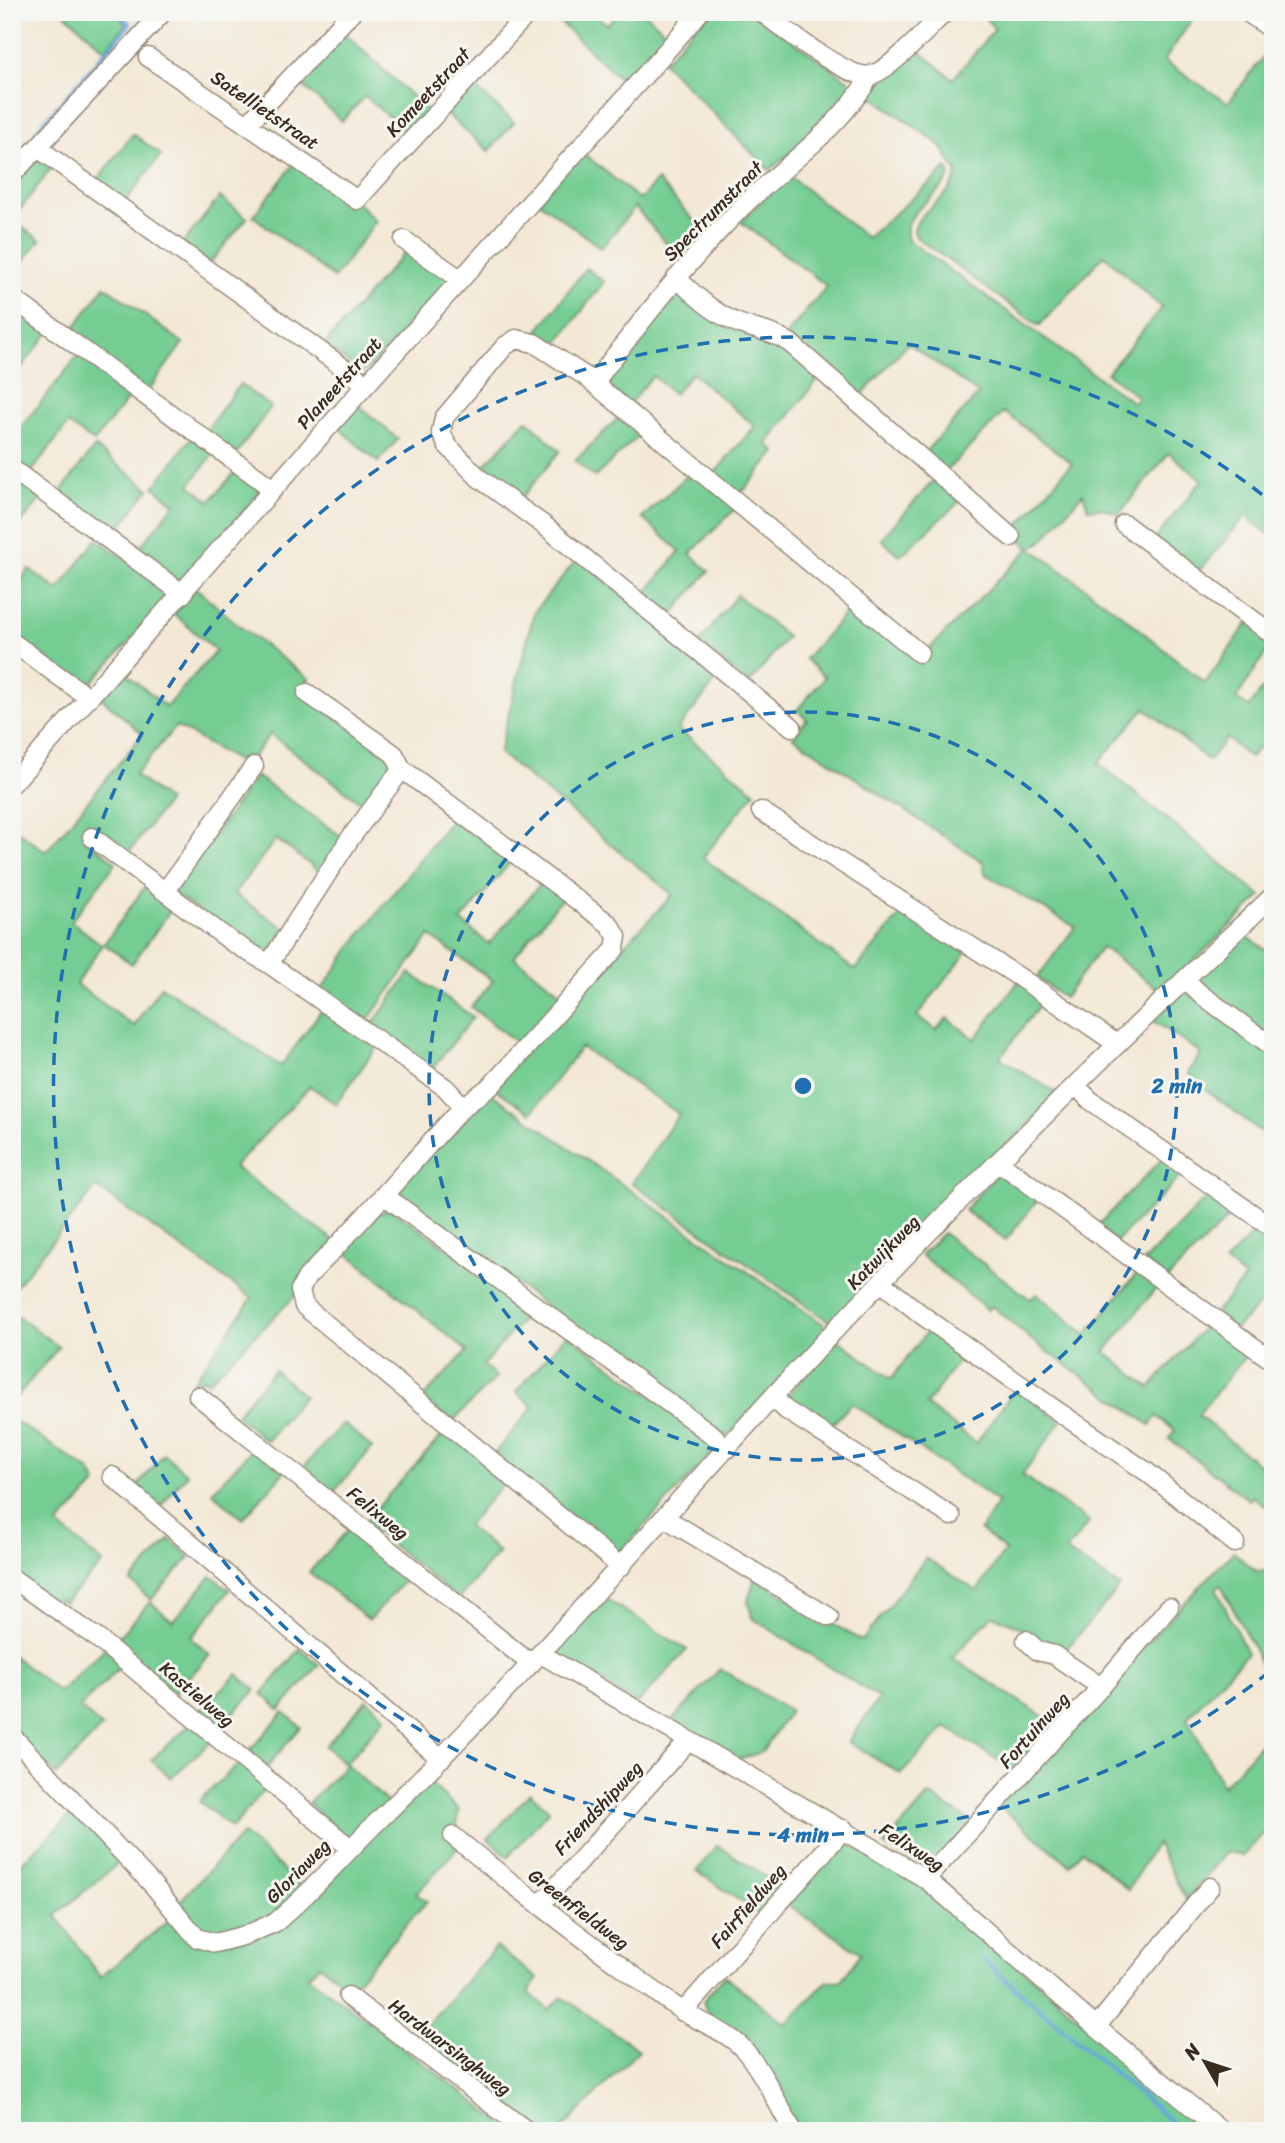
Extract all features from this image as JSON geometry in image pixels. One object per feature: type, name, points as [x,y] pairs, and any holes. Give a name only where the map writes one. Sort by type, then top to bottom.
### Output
[{"type":"street","points":[[248,124],[352,12]]},
{"type":"street","name":"Komeetstraat","points":[[357,200],[529,12]]},
{"type":"street","name":"Planeetstraat","points":[[12,785],[366,384],[625,100],[700,12]]},
{"type":"street","points":[[761,12],[844,70],[870,76],[887,67],[945,12]]},
{"type":"street","points":[[1247,12],[1273,30]]},
{"type":"street","points":[[12,175],[153,16]]},
{"type":"street","name":"Satellietstraat","points":[[148,57],[357,200]]},
{"type":"street","name":"Spectrumstraat","points":[[594,383],[676,278],[743,207],[833,123],[857,98],[870,76]]},
{"type":"street","points":[[38,148],[366,384]]},
{"type":"street","points":[[404,240],[460,279]]},
{"type":"street","points":[[676,278],[729,320],[777,334],[790,343],[1011,537]]},
{"type":"street","points":[[12,298],[273,489]]},
{"type":"street","points":[[792,727],[545,526],[479,478],[447,445],[441,432],[444,418],[505,346],[516,339],[534,344],[594,383],[919,653]]},
{"type":"street","points":[[12,469],[183,594]]},
{"type":"street","points":[[1124,524],[1273,635]]},
{"type":"street","points":[[12,642],[89,698]]},
{"type":"street","points":[[307,693],[394,754],[402,769],[608,925],[617,936],[615,949],[491,1086],[463,1107],[416,1157],[385,1196],[307,1277],[300,1290],[304,1306],[621,1567]]},
{"type":"street","points":[[165,892],[254,766]]},
{"type":"street","points":[[269,964],[349,840],[402,769]]},
{"type":"street","points":[[761,811],[1019,977],[1117,1044]]},
{"type":"street","points":[[92,837],[232,942],[269,964],[446,1088],[463,1107]]},
{"type":"street","name":"Katwijkweg","points":[[536,1659],[773,1397],[882,1283],[1117,1044],[1273,896]]},
{"type":"street","points":[[1185,979],[1199,993],[1273,1047]]},
{"type":"street","points":[[1076,1086],[1090,1100],[1273,1228]]},
{"type":"street","points":[[999,1162],[1273,1361]]},
{"type":"street","points":[[385,1196],[714,1436],[727,1449]]},
{"type":"street","points":[[882,1283],[922,1315],[1147,1472],[1235,1543]]},
{"type":"street","name":"Felixweg","points":[[198,1396],[536,1659],[688,1741],[844,1829],[926,1879],[1096,2027],[1221,2131]]},
{"type":"street","points":[[773,1397],[786,1410],[951,1516]]},
{"type":"street","points":[[111,1476],[441,1759]]},
{"type":"street","points":[[665,1518],[829,1617]]},
{"type":"street","name":"Kastielweg","points":[[12,1578],[97,1638],[350,1848]]},
{"type":"street","name":"Fortuinweg","points":[[926,1879],[1101,1687],[1169,1607]]},
{"type":"street","points":[[1026,1640],[1038,1651],[1054,1655],[1101,1687]]},
{"type":"street","name":"Gloriaweg","points":[[12,1736],[152,1884],[197,1938],[215,1943],[246,1935],[276,1922],[441,1759],[536,1659]]},
{"type":"street","name":"Friendshipweg","points":[[540,1905],[688,1741]]},
{"type":"street","name":"Fairfieldweg","points":[[683,2012],[844,1829]]},
{"type":"street","name":"Greenfieldweg","points":[[453,1836],[524,1895],[683,2012],[731,2039],[745,2051],[793,2131]]},
{"type":"street","points":[[1096,2027],[1210,1887]]},
{"type":"street","name":"Hardwarsinghweg","points":[[348,1996],[527,2131]]},
{"type":"green space","points":[[63,12],[115,12],[126,24],[105,50]]},
{"type":"green space","points":[[549,12],[593,12],[607,25],[618,12],[644,12],[673,39],[629,87]]},
{"type":"green space","points":[[708,12],[752,12],[848,80],[855,88],[811,138],[769,170],[663,62]]},
{"type":"green space","points":[[980,12],[1093,12],[1109,24],[1117,12],[1197,12],[1164,61],[1228,103],[1273,44],[1273,537],[1245,516],[1198,572],[1155,539],[1202,480],[1169,453],[1119,514],[1102,508],[1088,509],[1083,493],[1040,543],[1031,548],[1123,616],[1205,683],[1248,623],[1273,642],[1236,699],[1249,707],[1273,675],[1273,730],[1250,758],[1226,738],[1209,761],[1145,708],[1098,763],[1261,896],[1162,992],[1102,947],[1064,998],[1037,978],[1075,927],[985,874],[983,862],[793,737],[807,719],[797,710],[825,677],[805,659],[854,604],[919,659],[1030,548],[1012,533],[1072,463],[1004,412],[945,472],[924,453],[979,394],[908,343],[859,398],[786,335],[827,286],[741,222],[787,174],[867,238],[947,168],[950,175],[945,183],[909,221],[908,240],[1134,403],[1138,397],[1107,373],[1162,308],[1104,255],[1039,326],[916,237],[914,232],[917,223],[948,191],[957,172],[940,145],[870,95],[870,90],[917,49],[953,79],[995,29]]},
{"type":"green space","points":[[343,32],[429,112],[408,134],[365,96],[342,121],[298,81]]},
{"type":"green space","points":[[471,84],[514,122],[489,151],[445,113]]},
{"type":"green space","points":[[133,134],[161,155],[124,203],[96,182]]},
{"type":"green space","points":[[582,152],[640,200],[657,180],[710,238],[684,264],[635,207],[601,248],[538,201]]},
{"type":"green space","points":[[40,158],[53,166],[12,220],[12,185]]},
{"type":"green space","points":[[298,159],[356,201],[376,221],[334,278],[253,216]]},
{"type":"green space","points":[[220,197],[247,218],[209,264],[183,243]]},
{"type":"green space","points":[[12,220],[40,240],[12,276]]},
{"type":"green space","points":[[409,247],[447,273],[450,284],[367,370],[362,372],[324,345]]},
{"type":"green space","points":[[586,268],[604,282],[552,350],[534,336]]},
{"type":"green space","points":[[105,286],[183,343],[148,391],[70,334]]},
{"type":"green space","points":[[678,289],[773,337],[820,377],[767,444],[776,452],[738,497],[712,476],[755,426],[692,373],[674,394],[653,376],[628,405],[610,387],[611,375]]},
{"type":"green space","points":[[23,312],[49,332],[12,380],[12,326]]},
{"type":"green space","points":[[80,353],[132,393],[94,442],[68,424],[30,474],[12,460],[12,439]]},
{"type":"green space","points":[[240,384],[271,407],[236,454],[205,432]]},
{"type":"green space","points":[[356,403],[398,439],[378,462],[336,426]]},
{"type":"green space","points":[[622,414],[643,431],[595,477],[575,461]]},
{"type":"green space","points":[[527,420],[560,451],[518,502],[481,469]]},
{"type":"green space","points":[[191,438],[213,454],[190,485],[210,501],[238,469],[261,490],[182,583],[136,552],[175,504],[154,487]]},
{"type":"green space","points":[[95,447],[149,489],[113,536],[58,495]]},
{"type":"green space","points":[[692,471],[736,508],[690,554],[709,571],[669,618],[643,596],[680,551],[642,518]]},
{"type":"green space","points":[[12,478],[41,499],[12,534]]},
{"type":"green space","points":[[935,479],[960,501],[900,556],[881,539]]},
{"type":"green space","points":[[97,539],[165,588],[171,598],[89,685],[83,686],[12,633],[12,592],[29,569],[58,590]]},
{"type":"green space","points":[[578,558],[721,675],[678,729],[755,792],[703,858],[855,970],[904,911],[966,953],[917,1016],[936,1030],[947,1018],[975,1039],[1019,981],[1044,999],[1000,1058],[1058,1094],[831,1323],[632,1183],[679,1114],[581,1047],[531,1113],[494,1088],[590,980],[673,895],[499,753],[534,612]]},
{"type":"green space","points":[[196,588],[238,625],[309,679],[300,693],[390,755],[396,769],[367,807],[270,734],[246,766],[176,726],[135,775],[168,801],[129,852],[95,826],[85,838],[116,863],[71,921],[102,945],[76,984],[134,1026],[161,986],[281,1066],[324,1007],[378,1045],[336,1104],[310,1086],[234,1167],[336,1242],[296,1295],[208,1382],[204,1378],[190,1386],[252,1298],[96,1187],[12,1291],[12,827],[46,852],[143,734],[99,696],[122,670],[166,707],[216,651],[174,614]]},
{"type":"green space","points":[[737,595],[787,637],[749,684],[699,643]]},
{"type":"green space","points":[[256,776],[345,839],[321,873],[276,839],[234,894],[286,929],[266,957],[173,893]]},
{"type":"green space","points":[[457,813],[514,858],[461,921],[489,944],[543,881],[563,897],[514,957],[566,997],[521,1046],[471,1007],[493,981],[430,936],[364,1025],[318,995],[353,944]]},
{"type":"green space","points":[[147,884],[175,904],[132,964],[104,944]]},
{"type":"green space","points":[[1244,934],[1273,955],[1273,1042],[1195,979]]},
{"type":"green space","points":[[410,973],[473,1017],[429,1073],[371,1026]]},
{"type":"green space","points":[[1186,990],[1273,1053],[1273,1141],[1188,1073],[1201,1053],[1152,1020]]},
{"type":"green space","points":[[489,1092],[823,1324],[827,1330],[728,1436],[719,1434],[398,1196],[411,1172]]},
{"type":"green space","points":[[1165,1156],[1185,1172],[1116,1242],[1097,1226]]},
{"type":"green space","points":[[1001,1172],[1039,1198],[1006,1240],[964,1210]]},
{"type":"green space","points":[[1214,1190],[1238,1208],[1167,1279],[1144,1261]]},
{"type":"green space","points":[[394,1211],[533,1308],[483,1365],[496,1377],[451,1423],[423,1398],[467,1351],[342,1249],[379,1213]]},
{"type":"green space","points":[[1261,1226],[1273,1234],[1273,1291],[1235,1329],[1214,1314],[1245,1278],[1225,1262]]},
{"type":"green space","points":[[943,1233],[1030,1299],[1037,1294],[1086,1335],[1139,1271],[1158,1286],[1105,1352],[1150,1388],[1209,1321],[1250,1350],[1198,1415],[1273,1476],[1273,1503],[1268,1508],[1253,1496],[1249,1500],[1169,1439],[1175,1431],[1157,1416],[1150,1425],[1033,1341],[992,1306],[988,1310],[921,1255]]},
{"type":"green space","points":[[12,1312],[59,1347],[12,1402]]},
{"type":"green space","points":[[930,1328],[964,1354],[926,1405],[976,1443],[1015,1389],[1061,1421],[1022,1475],[1089,1522],[1066,1551],[1120,1587],[1062,1654],[1017,1626],[993,1615],[952,1658],[1058,1726],[1016,1772],[946,1727],[901,1774],[848,1742],[879,1698],[752,1618],[748,1600],[755,1578],[862,1641],[926,1558],[977,1591],[1005,1550],[980,1530],[998,1502],[852,1403],[828,1429],[782,1401],[838,1340],[891,1379]]},
{"type":"green space","points":[[567,1334],[709,1438],[716,1449],[618,1554],[493,1455],[533,1407],[516,1392]]},
{"type":"green space","points":[[274,1370],[304,1396],[266,1441],[236,1415]]},
{"type":"green space","points":[[12,1419],[90,1471],[97,1483],[58,1525],[103,1563],[64,1603],[59,1599],[54,1606],[12,1582]]},
{"type":"green space","points":[[343,1423],[372,1448],[331,1495],[301,1470]]},
{"type":"green space","points":[[448,1429],[508,1478],[467,1526],[499,1552],[458,1599],[364,1522]]},
{"type":"green space","points":[[254,1447],[284,1472],[243,1519],[212,1492]]},
{"type":"green space","points":[[164,1454],[187,1474],[159,1508],[135,1489]]},
{"type":"green space","points":[[352,1526],[411,1573],[369,1620],[309,1572]]},
{"type":"green space","points":[[170,1539],[190,1557],[151,1600],[131,1582]]},
{"type":"green space","points":[[1233,1552],[1257,1572],[1273,1570],[1273,1687],[1221,1585],[1216,1588],[1247,1653],[1187,1718],[1223,1786],[1273,1730],[1273,1823],[1243,1856],[1226,1852],[1186,1900],[1156,1843],[1128,1890],[1082,1850],[1070,1865],[999,1806],[1136,1654]]},
{"type":"green space","points":[[211,1576],[230,1590],[191,1638],[210,1655],[174,1693],[114,1642],[150,1602],[173,1621]]},
{"type":"green space","points":[[601,1596],[687,1650],[637,1704],[559,1653],[561,1641]]},
{"type":"green space","points":[[105,1648],[123,1664],[79,1708],[102,1727],[56,1775],[12,1730],[12,1655],[59,1692]]},
{"type":"green space","points":[[300,1649],[319,1665],[280,1710],[262,1694]]},
{"type":"green space","points":[[720,1669],[790,1711],[762,1752],[734,1761],[669,1724]]},
{"type":"green space","points":[[237,1674],[256,1690],[218,1729],[198,1713]]},
{"type":"green space","points":[[367,1700],[386,1717],[345,1764],[325,1746]]},
{"type":"green space","points":[[284,1712],[301,1727],[267,1767],[249,1751]]},
{"type":"green space","points":[[194,1721],[215,1738],[171,1778],[151,1760]]},
{"type":"green space","points":[[242,1760],[269,1784],[232,1828],[199,1801]]},
{"type":"green space","points":[[346,1764],[389,1804],[350,1839],[308,1804]]},
{"type":"green space","points":[[427,1780],[459,1810],[459,1846],[416,1894],[427,1901],[351,1988],[319,1965],[308,1976],[513,2131],[12,2131],[12,1855],[20,1864],[75,1811],[122,1860],[56,1915],[100,1977],[173,1917],[196,1944],[257,1938]]},
{"type":"green space","points":[[530,1793],[549,1810],[508,1857],[488,1839]]},
{"type":"green space","points":[[929,1795],[972,1822],[927,1869],[884,1845]]},
{"type":"green space","points":[[243,1834],[305,1889],[277,1918],[214,1939],[200,1935],[176,1905]]},
{"type":"green space","points":[[845,1839],[917,1879],[1211,2131],[798,2131],[756,2055],[707,2012],[703,2001],[724,1976],[786,2024],[827,1981],[840,1982],[861,1953],[785,1903]]},
{"type":"green space","points":[[717,1845],[784,1888],[762,1916],[697,1871]]},
{"type":"green space","points":[[496,1947],[538,1979],[528,1992],[549,2010],[562,1997],[639,2050],[560,2131],[543,2131],[416,2037]]},
{"type":"waterway","points":[[37,130],[130,24],[119,12]]},
{"type":"waterway","points":[[983,1960],[1182,2131]]}]
